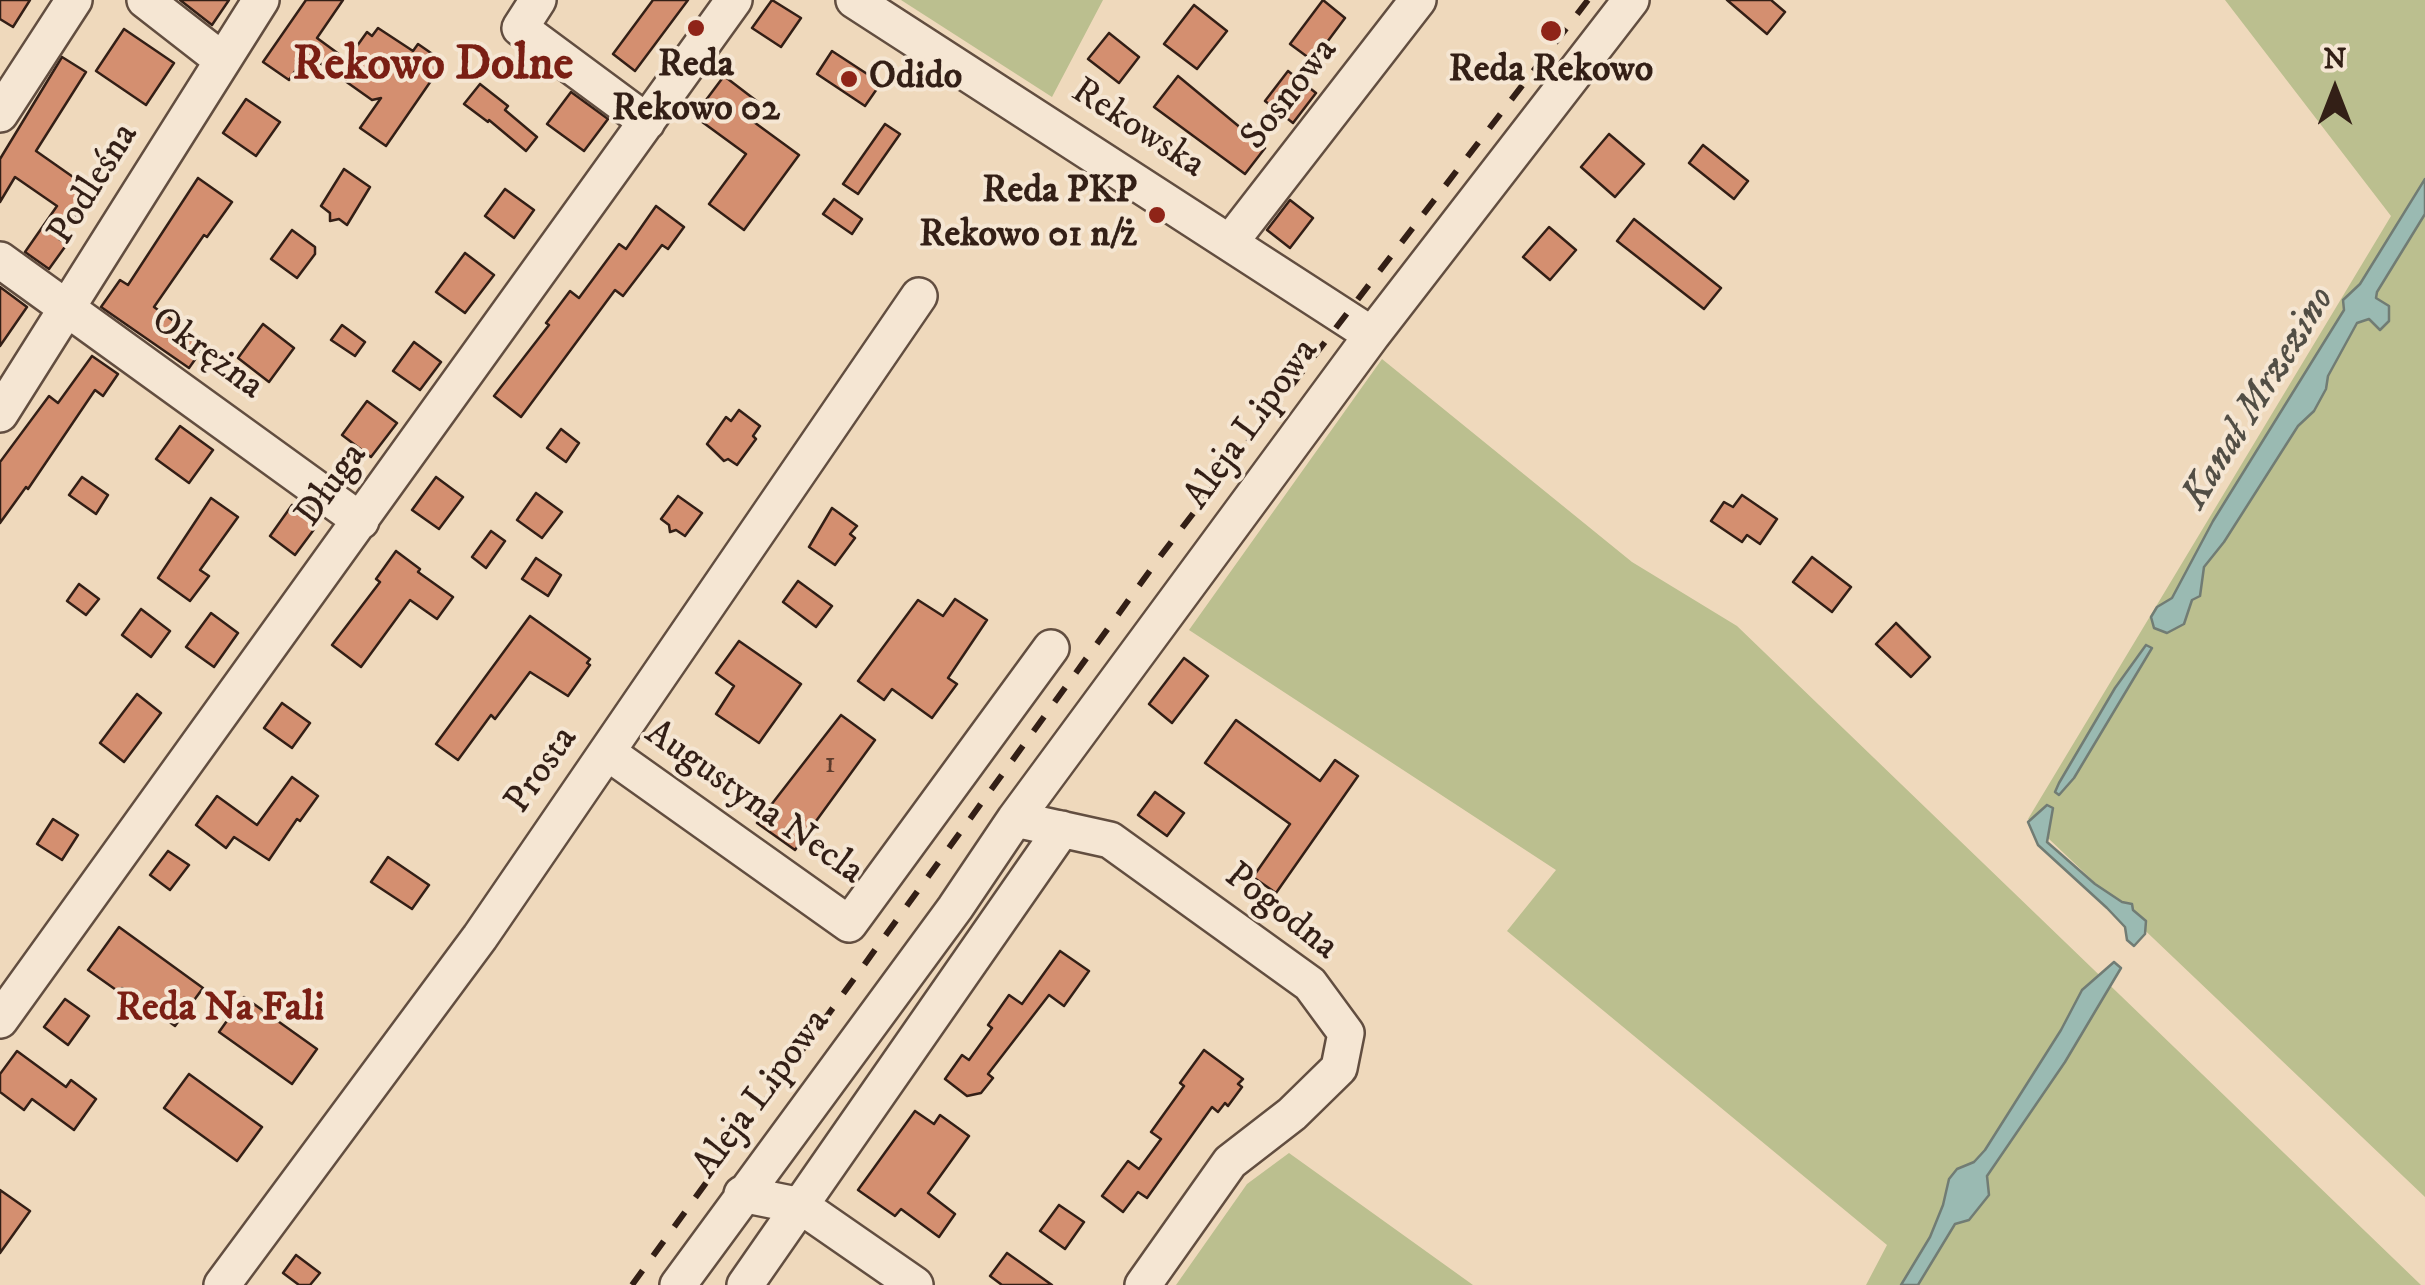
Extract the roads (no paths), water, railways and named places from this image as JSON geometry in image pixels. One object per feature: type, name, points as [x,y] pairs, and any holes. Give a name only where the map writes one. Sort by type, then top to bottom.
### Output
[{"type":"street","points":[[0,114],[74,0]]},
{"type":"street","points":[[145,0],[222,60]]},
{"type":"street","name":"Podleśna","points":[[0,414],[260,0]]},
{"type":"street","points":[[538,0],[520,28],[647,122]]},
{"type":"street","name":"Długa","points":[[0,1020],[734,0]]},
{"type":"street","name":"Rekowska","points":[[854,0],[1372,335]]},
{"type":"street","name":"Sosnowa","points":[[1231,241],[1418,0]]},
{"type":"street","name":"Aleja Lipowa","points":[[678,1285],[1372,335],[1631,0]]},
{"type":"street","name":"Okrężna","points":[[0,260],[361,521]]},
{"type":"street","name":"Prosta","points":[[222,1285],[480,937],[919,296]]},
{"type":"street","name":"Augustyna Necla","points":[[607,752],[849,924],[1051,648]]},
{"type":"street","name":"Pogodna","points":[[1015,819],[1110,840],[1126,850],[1310,984],[1346,1033],[1338,1068],[1292,1114],[1230,1162],[1143,1285]]},
{"type":"street","points":[[745,1285],[1062,829]]},
{"type":"street","points":[[955,908],[990,934]]},
{"type":"street","points":[[742,1194],[800,1206],[915,1285]]},
{"type":"water","points":[[2425,179],[2425,214],[2377,292],[2376,298],[2389,306],[2389,321],[2380,330],[2369,319],[2357,323],[2314,411],[2298,426],[2204,567],[2200,596],[2192,600],[2184,624],[2167,633],[2154,628],[2151,617],[2157,607],[2172,598],[2213,521],[2344,310],[2343,300],[2360,284]]},
{"type":"water","points":[[2146,645],[2152,648],[2074,778],[2059,795],[2055,792],[2059,783],[2115,688]]},
{"type":"water","points":[[2047,805],[2053,808],[2047,842],[2095,884],[2132,904],[2133,910],[2146,921],[2145,934],[2134,946],[2127,940],[2125,927],[2107,908],[2038,845],[2028,822]]},
{"type":"water","points":[[2114,962],[2121,968],[2065,1062],[1987,1176],[1989,1195],[1969,1220],[1955,1224],[1918,1285],[1901,1285],[1930,1237],[1949,1179],[1985,1150],[2082,990]]},
{"type":"railway","points":[[632,1285],[1162,554],[1588,0]]},
{"type":"place","name":"Reda Rekowo 02","points":[[696,28]]},
{"type":"place","name":"Reda Rekowo","points":[[1551,31]]},
{"type":"place","name":"Odido","points":[[849,79]]},
{"type":"place","name":"Reda PKP Rekowo 01 n/ż","points":[[1157,215]]},
{"type":"district","name":"Rekowo Dolne","points":[[433,68]]},
{"type":"district","name":"Reda Na Fali","points":[[220,1011]]},
{"type":"water label","name":"Kanał Mrzezino","points":[[2260,399]]}]
